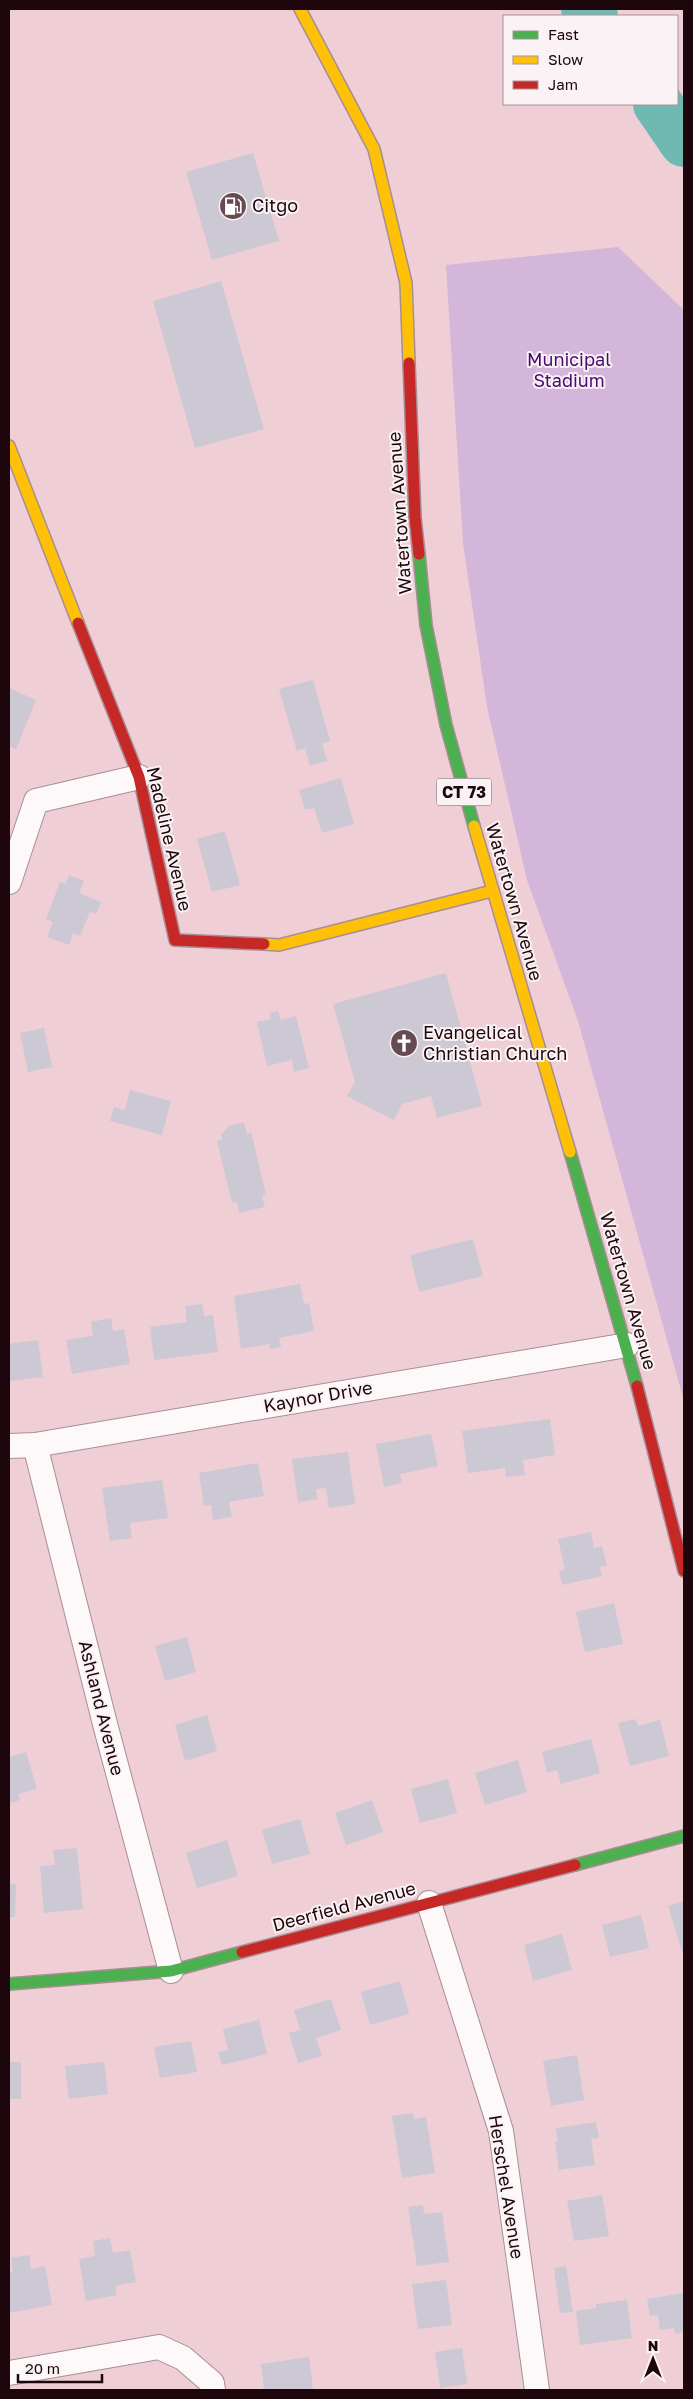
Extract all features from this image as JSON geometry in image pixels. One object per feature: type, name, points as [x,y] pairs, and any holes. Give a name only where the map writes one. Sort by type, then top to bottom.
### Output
[{"type":"main road","name":"Watertown Avenue","points":[[300,9],[374,148],[406,283],[415,516],[426,625],[446,725],[492,892],[627,1345],[684,1571]]},
{"type":"main road","name":"Madeline Avenue","points":[[9,446],[139,777],[175,940],[279,945],[492,892]]},
{"type":"main road","name":"Deerfield Avenue","points":[[9,1984],[171,1971],[684,1836]]},
{"type":"street","points":[[9,882],[36,801],[139,777]]},
{"type":"street","name":"Kaynor Drive","points":[[9,1446],[35,1445],[627,1345]]},
{"type":"street","name":"Ashland Avenue","points":[[35,1445],[105,1724],[171,1971]]},
{"type":"street","name":"Herschel Avenue","points":[[429,1903],[501,2132],[537,2390]]},
{"type":"street","points":[[9,2373],[159,2347],[183,2358],[212,2383],[213,2390]]},
{"type":"green space","name":"Municipal Stadium","points":[[618,247],[684,310],[684,1401],[578,1021],[527,880],[487,707],[463,543],[446,265]]},
{"type":"building","name":"Citgo","points":[[253,153],[279,241],[212,260],[186,172]]},
{"type":"building","points":[[221,281],[264,429],[195,448],[153,301]]},
{"type":"building","points":[[313,680],[330,741],[322,743],[327,761],[310,766],[305,748],[297,751],[279,689]]},
{"type":"building","points":[[9,688],[36,700],[16,749],[9,746]]},
{"type":"building","points":[[341,778],[354,824],[322,833],[314,808],[305,810],[299,790]]},
{"type":"building","points":[[225,831],[240,885],[212,892],[197,839]]},
{"type":"building","points":[[69,875],[84,881],[79,893],[101,902],[96,914],[90,912],[80,936],[73,933],[69,945],[47,937],[53,922],[46,919],[60,882],[65,884]]},
{"type":"building","name":"Evangelical Christian Church","points":[[446,973],[482,1106],[437,1118],[431,1096],[402,1104],[394,1120],[347,1096],[355,1082],[333,1004]]},
{"type":"building","points":[[278,1011],[281,1020],[296,1016],[309,1068],[294,1072],[292,1060],[267,1066],[257,1022],[271,1019],[270,1013]]},
{"type":"building","points":[[44,1028],[52,1067],[28,1072],[20,1033]]},
{"type":"building","points":[[130,1090],[171,1101],[162,1135],[110,1121],[114,1107],[125,1110]]},
{"type":"building","points":[[244,1122],[247,1134],[251,1132],[266,1195],[262,1196],[265,1207],[239,1213],[237,1202],[232,1203],[217,1141],[222,1140],[221,1135],[229,1126]]},
{"type":"building","points":[[473,1239],[483,1276],[419,1292],[410,1255]]},
{"type":"building","points":[[300,1284],[304,1304],[309,1303],[314,1331],[279,1338],[281,1347],[270,1349],[269,1344],[241,1349],[234,1296]]},
{"type":"building","points":[[202,1304],[204,1316],[213,1315],[218,1352],[154,1360],[150,1327],[187,1322],[185,1306]]},
{"type":"building","points":[[111,1318],[113,1331],[124,1329],[130,1364],[72,1374],[66,1340],[93,1336],[91,1322]]},
{"type":"building","points":[[38,1340],[43,1377],[9,1381],[9,1344]]},
{"type":"building","points":[[550,1419],[555,1455],[523,1460],[525,1475],[506,1477],[505,1468],[468,1473],[462,1431]]},
{"type":"building","points":[[431,1434],[438,1466],[400,1474],[402,1483],[384,1487],[376,1444]]},
{"type":"building","points":[[348,1452],[355,1504],[329,1508],[326,1488],[316,1489],[317,1499],[298,1502],[292,1459]]},
{"type":"building","points":[[258,1463],[264,1496],[229,1502],[232,1517],[213,1520],[211,1505],[204,1506],[199,1473]]},
{"type":"building","points":[[162,1480],[168,1518],[130,1523],[132,1538],[110,1541],[102,1488]]},
{"type":"building","points":[[591,1532],[594,1548],[602,1546],[607,1566],[600,1567],[602,1576],[562,1585],[559,1571],[565,1570],[558,1539]]},
{"type":"building","points":[[614,1603],[623,1644],[585,1652],[576,1612]]},
{"type":"building","points":[[187,1637],[196,1672],[165,1681],[155,1646]]},
{"type":"building","points":[[207,1715],[217,1751],[185,1761],[175,1725]]},
{"type":"building","points":[[636,1719],[638,1726],[660,1720],[669,1756],[630,1766],[618,1723]]},
{"type":"building","points":[[591,1739],[600,1773],[561,1784],[557,1770],[547,1773],[542,1752]]},
{"type":"building","points":[[26,1752],[37,1789],[18,1794],[20,1800],[9,1803],[9,1757]]},
{"type":"building","points":[[518,1760],[527,1792],[485,1805],[475,1773]]},
{"type":"building","points":[[448,1779],[457,1813],[420,1823],[411,1789]]},
{"type":"building","points":[[372,1800],[383,1832],[346,1845],[335,1813]]},
{"type":"building","points":[[300,1819],[310,1854],[272,1864],[262,1830]]},
{"type":"building","points":[[227,1840],[238,1876],[197,1888],[186,1853]]},
{"type":"building","points":[[77,1848],[83,1909],[44,1913],[40,1866],[55,1865],[53,1850]]},
{"type":"building","points":[[9,1884],[16,1884],[15,1917],[9,1917]]},
{"type":"building","points":[[684,1901],[684,1951],[682,1951],[668,1906]]},
{"type":"building","points":[[641,1915],[649,1948],[610,1957],[602,1925]]},
{"type":"building","points":[[562,1934],[572,1970],[533,1981],[524,1945]]},
{"type":"building","points":[[400,1981],[409,2014],[370,2025],[361,1992]]},
{"type":"building","points":[[331,1999],[341,2030],[316,2038],[322,2056],[298,2063],[289,2033],[300,2030],[294,2010]]},
{"type":"building","points":[[259,2020],[267,2054],[222,2065],[218,2052],[228,2050],[223,2029]]},
{"type":"building","points":[[191,2041],[197,2072],[160,2078],[154,2047]]},
{"type":"building","points":[[577,2055],[584,2100],[551,2106],[543,2061]]},
{"type":"building","points":[[9,2062],[21,2062],[21,2099],[9,2099]]},
{"type":"building","points":[[104,2062],[108,2094],[69,2099],[65,2066]]},
{"type":"building","points":[[413,2113],[414,2119],[426,2117],[435,2173],[402,2178],[392,2116]]},
{"type":"building","points":[[596,2122],[599,2138],[591,2139],[595,2165],[559,2170],[555,2142],[558,2142],[556,2128]]},
{"type":"building","points":[[602,2195],[609,2236],[574,2241],[567,2201]]},
{"type":"building","points":[[423,2205],[424,2214],[442,2212],[449,2262],[417,2266],[408,2207]]},
{"type":"building","points":[[110,2238],[113,2253],[130,2250],[136,2282],[115,2286],[117,2295],[86,2301],[79,2259],[95,2256],[93,2241]]},
{"type":"building","points":[[29,2255],[31,2269],[45,2266],[52,2305],[9,2313],[9,2272],[13,2272],[11,2258]]},
{"type":"building","points":[[566,2266],[573,2312],[560,2313],[554,2268]]},
{"type":"building","points":[[446,2280],[452,2325],[418,2329],[412,2284]]},
{"type":"building","points":[[684,2293],[684,2332],[675,2334],[674,2328],[660,2330],[658,2315],[650,2316],[647,2299]]},
{"type":"building","points":[[627,2300],[632,2338],[580,2345],[576,2311],[596,2308],[596,2304]]},
{"type":"building","points":[[462,2348],[467,2384],[440,2388],[435,2352]]},
{"type":"building","points":[[309,2357],[313,2390],[264,2390],[261,2364]]},
{"type":"waterway","points":[[586,9],[592,15]]},
{"type":"waterway","points":[[659,105],[684,142]]},
{"type":"traffic: fast","points":[[419,554],[426,625],[446,725],[474,826]]},
{"type":"traffic: fast","points":[[570,1152],[637,1386]]},
{"type":"traffic: fast","points":[[575,1865],[684,1836]]},
{"type":"traffic: fast","points":[[9,1984],[171,1971],[242,1952]]},
{"type":"traffic: slow","points":[[300,9],[374,149],[406,283],[409,363]]},
{"type":"traffic: slow","points":[[9,446],[78,623]]},
{"type":"traffic: slow","points":[[474,826],[570,1152]]},
{"type":"traffic: slow","points":[[264,944],[279,945],[492,891]]},
{"type":"traffic: jam","points":[[409,363],[415,517],[419,554]]},
{"type":"traffic: jam","points":[[78,623],[139,777],[175,940],[264,944]]},
{"type":"traffic: jam","points":[[637,1386],[684,1571]]},
{"type":"traffic: jam","points":[[242,1952],[575,1865]]},
{"type":"place","name":"Citgo","points":[[233,206]]},
{"type":"place","name":"Evangelical Christian Church","points":[[404,1043]]}]
